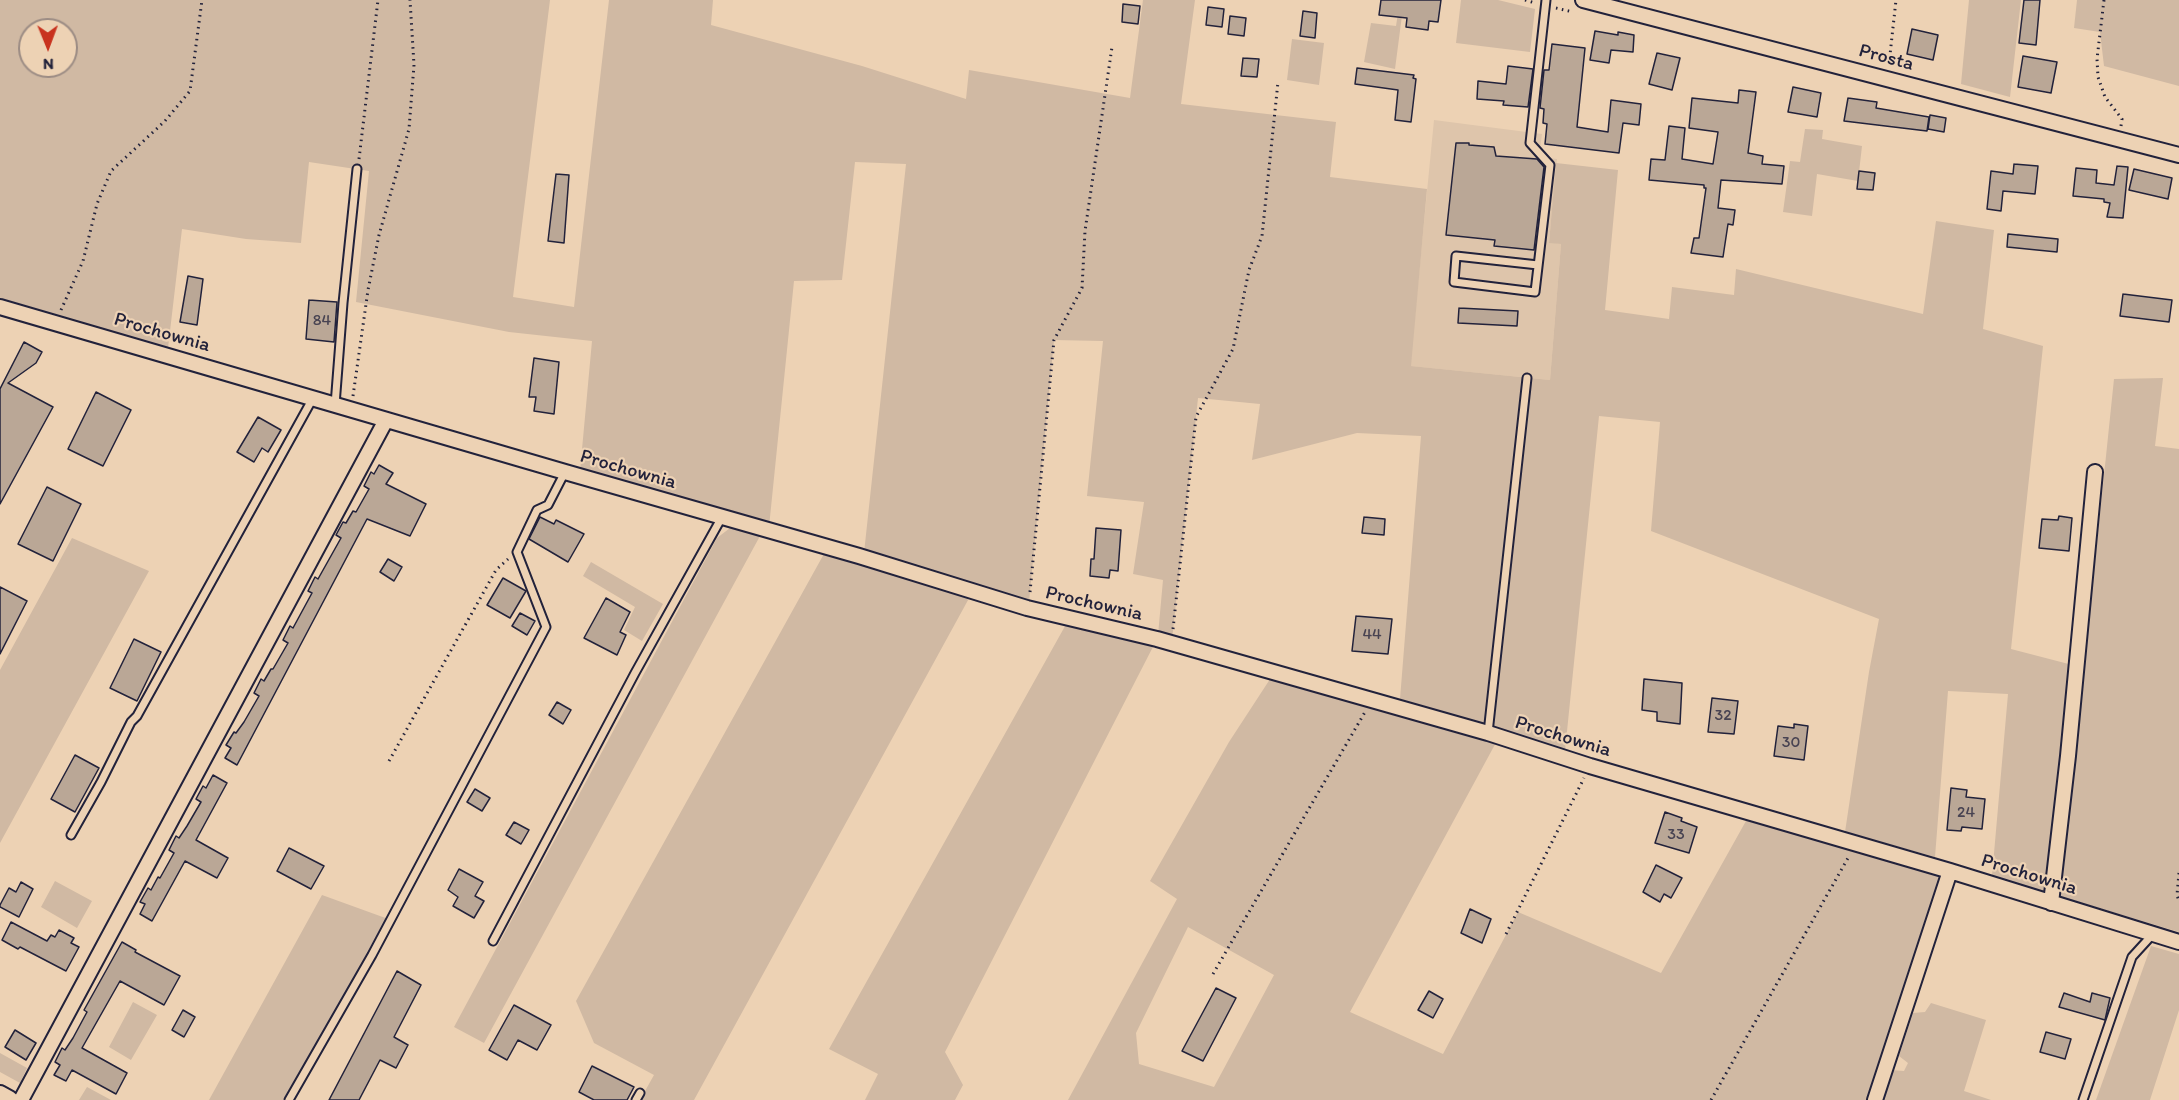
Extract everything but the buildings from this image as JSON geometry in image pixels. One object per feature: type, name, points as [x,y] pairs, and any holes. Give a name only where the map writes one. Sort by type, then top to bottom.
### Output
[{"type":"street","name":"Prosta","points":[[1583,0],[2179,155]]},
{"type":"street","name":"Prochownia","points":[[0,307],[859,556],[1027,608],[1171,643],[1488,733],[1590,766],[1950,871],[2179,942]]},
{"type":"street","points":[[21,1100],[386,420]]},
{"type":"street","points":[[2051,903],[2068,756],[2095,472]]},
{"type":"street","points":[[1875,1100],[1950,871]]},
{"type":"street","points":[[0,1095],[9,1100]]},
{"type":"lane","points":[[1538,265],[1455,256],[1454,282],[1535,292],[1550,165],[1530,143],[1546,0]]},
{"type":"lane","points":[[335,405],[357,170]]},
{"type":"lane","points":[[1488,733],[1527,378]]},
{"type":"lane","points":[[71,835],[131,722],[143,706],[313,398]]},
{"type":"lane","points":[[289,1100],[372,956],[546,627],[517,552],[537,510],[548,505],[565,472]]},
{"type":"lane","points":[[493,941],[635,673],[722,517]]},
{"type":"lane","points":[[2083,1100],[2132,957],[2153,934]]},
{"type":"path","points":[[56,322],[83,261],[97,204],[111,171],[165,121],[190,92],[202,0]]},
{"type":"path","points":[[357,170],[378,0]]},
{"type":"path","points":[[352,410],[368,290],[379,235],[409,129],[414,65],[411,0]]},
{"type":"path","points":[[1887,79],[1896,0]]},
{"type":"path","points":[[2104,0],[2097,58],[2098,77],[2105,97],[2122,119],[2118,139]]},
{"type":"path","points":[[1027,608],[1054,340],[1082,288],[1085,231],[1112,47]]},
{"type":"path","points":[[1171,643],[1196,417],[1233,349],[1249,270],[1262,236],[1278,82]]},
{"type":"path","points":[[389,761],[496,570],[517,552]]},
{"type":"path","points":[[1213,974],[1372,700]]},
{"type":"path","points":[[1506,934],[1590,766]]},
{"type":"path","points":[[1711,1100],[1857,844]]},
{"type":"path","points":[[2179,873],[2177,895],[2179,901]]},
{"type":"shaded area","points":[[0,0],[550,0],[513,297],[574,307],[609,0],[713,0],[711,25],[862,66],[966,99],[969,70],[1130,98],[1143,0],[1195,0],[1181,104],[1336,122],[1330,177],[1427,189],[1411,366],[1550,380],[1561,244],[1549,243],[1556,163],[1618,170],[1605,310],[1669,319],[1672,287],[1734,295],[1736,269],[1923,314],[1936,221],[1994,230],[1983,329],[2043,346],[2011,649],[2084,668],[2114,379],[2163,378],[2155,446],[2179,449],[2179,932],[1992,876],[2008,694],[1948,691],[1935,857],[1845,832],[1879,619],[1651,531],[1660,422],[1599,416],[1565,751],[1400,699],[1421,436],[1357,433],[1252,460],[1260,404],[1198,398],[1172,640],[1158,635],[1163,580],[1133,574],[1144,502],[1087,496],[1103,341],[1054,340],[1029,602],[864,553],[906,164],[855,162],[842,280],[794,281],[769,527],[580,471],[592,341],[509,332],[356,302],[369,171],[309,162],[301,243],[246,239],[182,229],[168,348],[0,298]]},
{"type":"shaded area","points":[[1400,0],[1404,0],[1395,69],[1364,62],[1371,23],[1396,26]]},
{"type":"shaded area","points":[[1461,0],[1498,0],[1535,9],[1530,52],[1456,43]]},
{"type":"shaded area","points":[[1969,0],[2021,0],[2010,97],[1961,84]]},
{"type":"shaded area","points":[[2077,0],[2179,0],[2179,86],[2104,66],[2100,32],[2074,28]]},
{"type":"shaded area","points":[[1292,39],[1324,43],[1319,85],[1287,80]]},
{"type":"shaded area","points":[[1434,120],[1542,134],[1539,157],[1557,159],[1549,242],[1561,244],[1550,380],[1410,366]]},
{"type":"shaded area","points":[[1805,129],[1823,130],[1822,139],[1862,146],[1858,181],[1817,174],[1812,216],[1783,212],[1790,161],[1800,162]]},
{"type":"shaded area","points":[[730,528],[760,536],[484,1043],[454,1027],[717,538]]},
{"type":"shaded area","points":[[72,538],[149,571],[0,843],[0,670]]},
{"type":"shaded area","points":[[825,552],[973,591],[694,1100],[640,1100],[654,1075],[594,1043],[576,1001]]},
{"type":"shaded area","points":[[591,562],[663,604],[642,641],[624,630],[635,607],[583,576]]},
{"type":"shaded area","points":[[1069,619],[1157,639],[945,1052],[963,1085],[955,1100],[865,1100],[878,1074],[829,1049]]},
{"type":"shaded area","points":[[1274,673],[1499,737],[1350,1012],[1443,1054],[1518,912],[1661,973],[1751,812],[1950,871],[1875,1100],[1068,1100],[1177,899],[1150,881],[1229,742]],"holes":[[[1188,927],[1274,975],[1214,1087],[1139,1064],[1136,1033]]]},
{"type":"shaded area","points":[[55,881],[92,901],[77,928],[41,907]]},
{"type":"shaded area","points":[[322,895],[391,920],[283,1100],[209,1100]]},
{"type":"shaded area","points":[[2151,946],[2179,954],[2179,1010],[2150,1100],[2096,1100]]},
{"type":"shaded area","points":[[133,1002],[157,1015],[131,1060],[109,1047]]},
{"type":"shaded area","points":[[1931,1003],[1986,1020],[1964,1091],[1991,1100],[1883,1100],[1891,1070],[1904,1071],[1908,1063],[1899,1056],[1913,1013],[1925,1012]]},
{"type":"shaded area","points":[[0,1053],[27,1068],[20,1083],[0,1072]]},
{"type":"shaded area","points":[[87,1087],[111,1100],[79,1100]]}]
